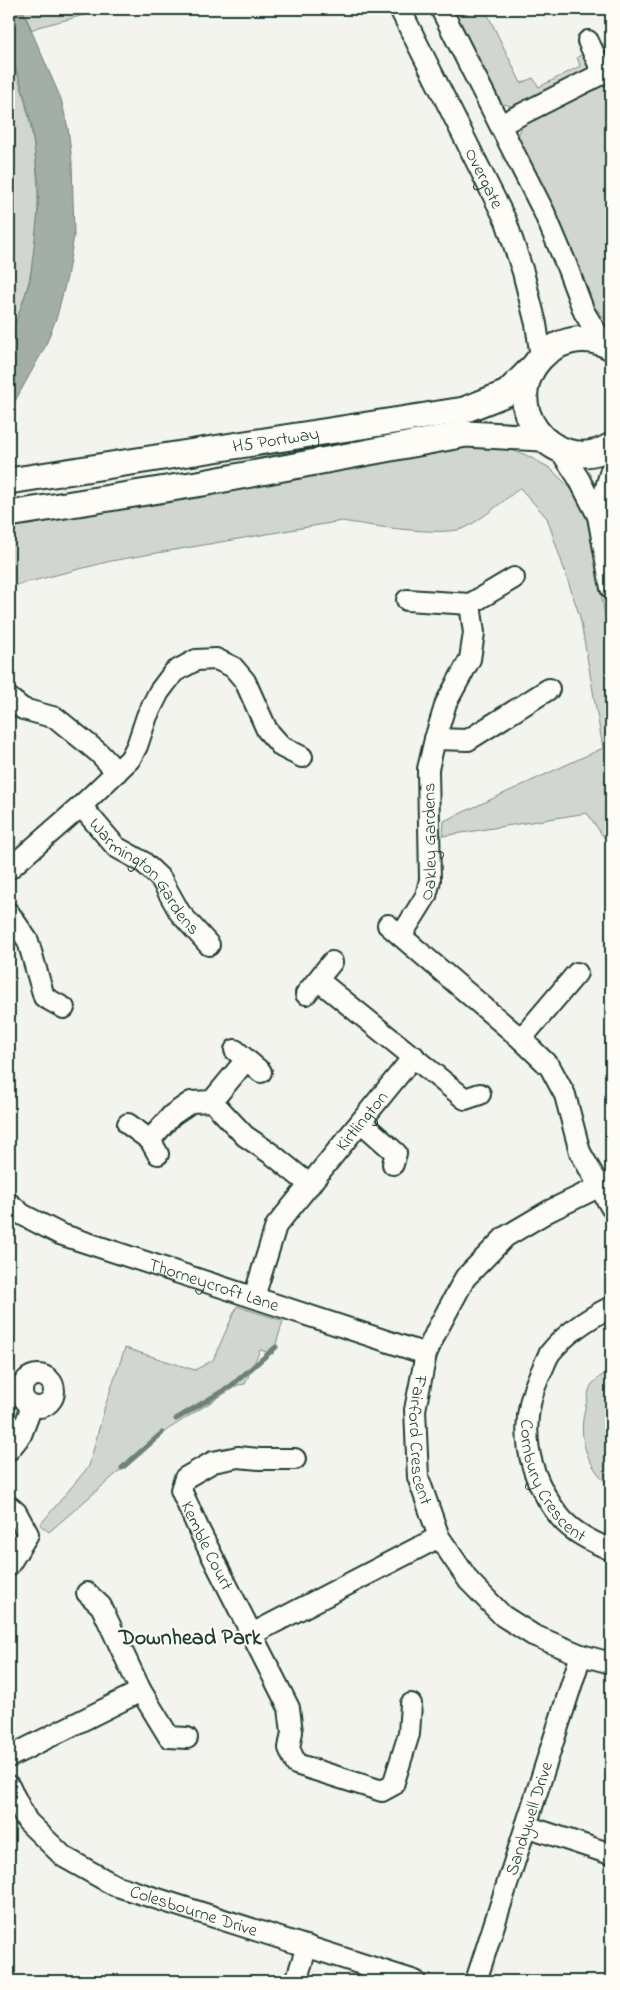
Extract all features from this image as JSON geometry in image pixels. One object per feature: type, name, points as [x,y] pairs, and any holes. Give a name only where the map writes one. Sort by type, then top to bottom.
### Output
[{"type":"main road","name":"H5 Portway","points":[[9,482],[464,410],[507,393],[554,346],[570,340],[586,339],[607,345]]},
{"type":"main road","points":[[536,363],[525,387],[525,405],[531,423],[551,444]]},
{"type":"main road","name":"H5 Portway","points":[[9,514],[203,483],[466,434],[551,444],[575,454],[592,454],[611,446]]},
{"type":"street","name":"Overgate","points":[[400,9],[506,220],[525,280],[536,324],[536,363]]},
{"type":"street","name":"Overgate","points":[[441,9],[544,212],[584,312],[607,345]]},
{"type":"street","points":[[500,125],[607,71],[588,41]]},
{"type":"street","points":[[551,444],[579,479],[598,516],[611,588]]},
{"type":"street","points":[[598,516],[611,470]]},
{"type":"street","points":[[407,600],[470,604],[514,578]]},
{"type":"street","name":"Oakley Gardens","points":[[470,604],[474,634],[470,659],[446,703],[428,769],[430,880],[426,896],[394,931],[521,1039],[550,1067],[565,1095],[580,1152],[588,1169],[606,1184],[611,1207]]},
{"type":"street","name":"Warmington Gardens","points":[[9,869],[81,806],[130,759],[138,746],[148,716],[159,692],[174,672],[196,660],[216,659],[233,667],[246,681],[267,730],[282,747],[302,757]]},
{"type":"street","points":[[435,740],[468,740],[549,689]]},
{"type":"street","points":[[9,698],[23,709],[56,718],[98,753],[117,772]]},
{"type":"street","name":"Warmington Gardens","points":[[81,806],[116,847],[143,862],[161,879],[180,913],[209,945]]},
{"type":"street","points":[[9,913],[28,941],[44,997],[64,1008]]},
{"type":"street","points":[[332,962],[312,987],[414,1056],[465,1099],[480,1094]]},
{"type":"street","points":[[521,1039],[577,973]]},
{"type":"street","name":"Kirtlington","points":[[254,1297],[276,1226],[414,1056]]},
{"type":"street","points":[[128,1124],[154,1147],[172,1115],[192,1102],[212,1101],[248,1061]]},
{"type":"street","points":[[212,1101],[245,1136],[273,1155],[310,1185]]},
{"type":"street","points":[[361,1122],[396,1153],[393,1164]]},
{"type":"street","name":"Fairford Crescent","points":[[606,1184],[549,1211],[505,1237],[465,1278],[436,1330],[426,1354],[415,1410],[418,1477],[439,1537],[470,1581],[504,1616],[533,1635],[581,1655],[611,1664]]},
{"type":"street","name":"Thorneycroft Lane","points":[[9,1203],[23,1215],[60,1234],[426,1354]]},
{"type":"street","name":"Cornbury Crescent","points":[[611,1307],[571,1332],[550,1354],[533,1389],[526,1421],[529,1455],[541,1487],[561,1518],[588,1540],[611,1550]]},
{"type":"street","points":[[9,1450],[20,1435],[32,1406]]},
{"type":"street","name":"Kemble Court","points":[[295,1458],[259,1459],[238,1457],[213,1462],[185,1478],[180,1490],[289,1708],[292,1732],[289,1748],[296,1764],[382,1791],[393,1785],[410,1734],[411,1704]]},
{"type":"street","points":[[9,1506],[16,1512],[28,1534],[9,1565]]},
{"type":"street","points":[[252,1634],[439,1537]]},
{"type":"street","points":[[87,1593],[101,1606],[141,1691],[168,1737],[187,1738]]},
{"type":"street","name":"Sandywell Drive","points":[[476,1981],[581,1655]]},
{"type":"street","points":[[9,1757],[141,1691]]},
{"type":"street","name":"Colesbourne Drive","points":[[9,1786],[26,1821],[64,1857],[114,1885],[415,1981]]},
{"type":"street","points":[[526,1826],[611,1854]]},
{"type":"street","points":[[296,1981],[307,1946]]},
{"type":"shaded area","points":[[9,9],[22,9],[61,99],[68,128],[72,162],[74,236],[67,277],[57,316],[45,347],[9,412],[9,341],[30,281],[38,212],[39,185],[31,122],[21,83],[9,51]]},
{"type":"shaded area","points":[[22,9],[108,9],[32,30]]},
{"type":"shaded area","points":[[450,9],[485,9],[521,83],[533,78],[539,87],[580,66],[577,57],[584,54],[589,60],[587,71],[518,104],[511,106],[500,103]]},
{"type":"shaded area","points":[[608,40],[611,47],[611,60],[605,57],[603,44]]},
{"type":"shaded area","points":[[9,51],[30,123],[36,160],[38,196],[37,233],[31,269],[22,305],[9,341]]},
{"type":"shaded area","points":[[611,79],[611,326],[587,298],[518,142],[519,133],[523,125]]},
{"type":"shaded area","points":[[466,434],[526,455],[550,468],[572,490],[587,518],[611,647],[611,848],[587,813],[443,836],[444,821],[603,748],[580,617],[547,518],[520,488],[474,523],[457,530],[406,530],[342,521],[111,561],[9,587],[9,528],[59,519],[101,500]]},
{"type":"shaded area","points":[[237,1306],[283,1321],[273,1354],[260,1350],[245,1384],[238,1385],[167,1430],[49,1532],[40,1525],[89,1466],[105,1406],[125,1348],[195,1370],[213,1360]]},
{"type":"shaded area","points":[[611,1369],[611,1488],[602,1479],[589,1459],[585,1448],[582,1426],[589,1391],[593,1383]]},
{"type":"waterway","points":[[176,1419],[231,1386],[276,1347]]},
{"type":"waterway","points":[[122,1468],[162,1433]]},
{"type":"district","name":"Downhead Park","points":[[190,1636]]}]
